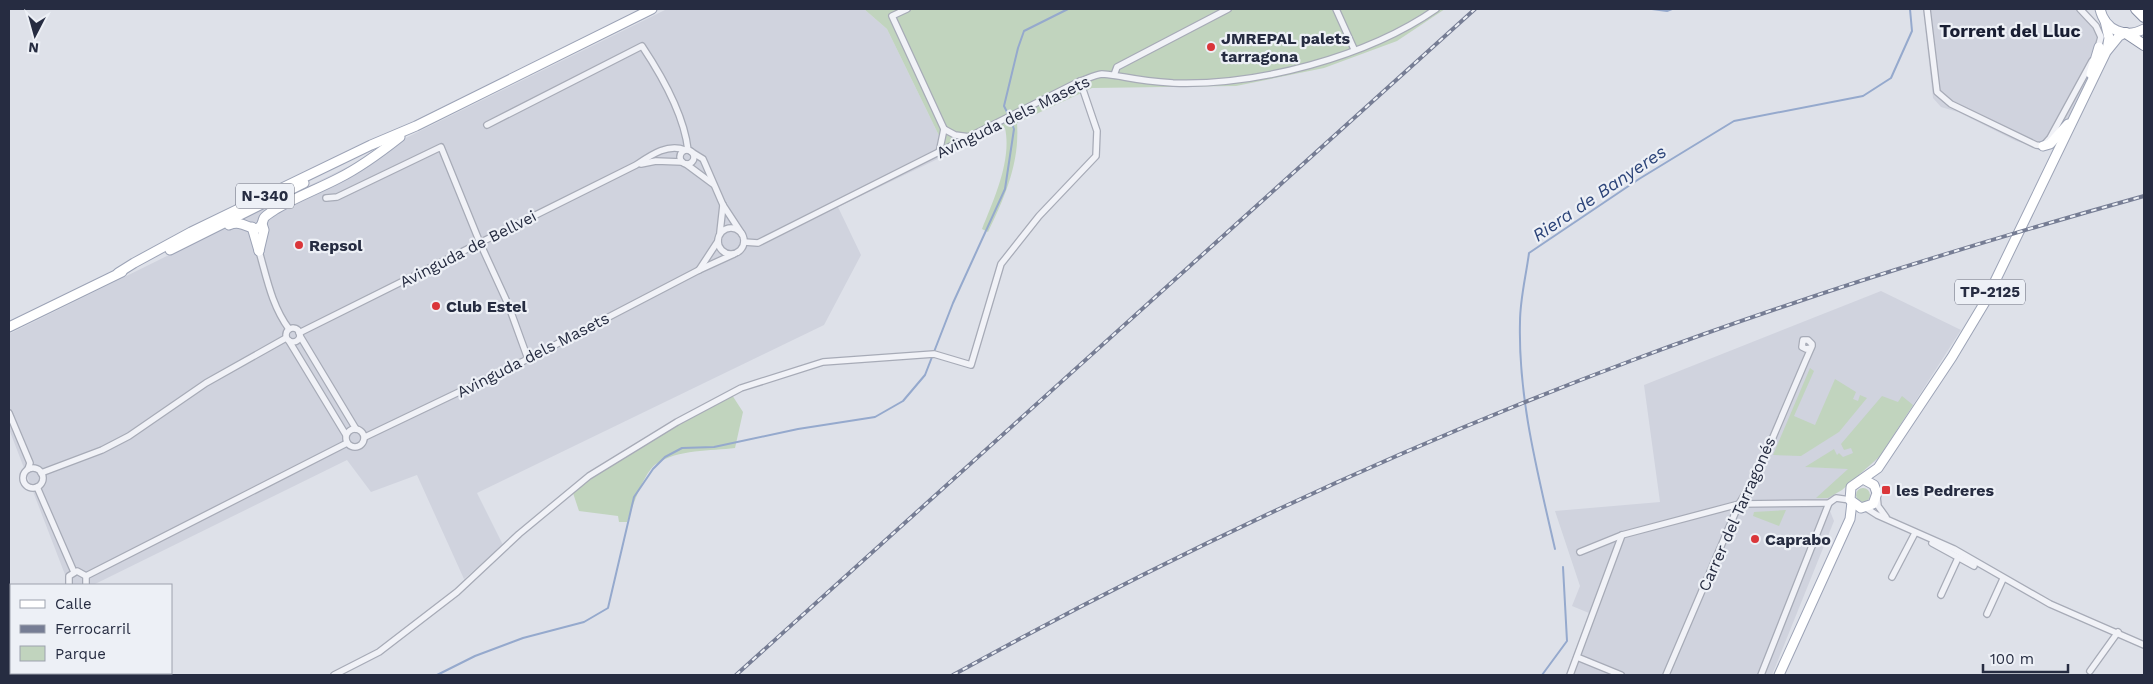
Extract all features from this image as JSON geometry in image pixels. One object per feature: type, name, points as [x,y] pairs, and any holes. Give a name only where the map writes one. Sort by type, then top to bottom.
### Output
[{"type":"highway","points":[[2125,33],[2144,45]]},
{"type":"main road","name":"N-340","points":[[118,273],[134,262],[191,232],[371,145],[416,126],[652,9]]},
{"type":"main road","points":[[2043,146],[2050,144],[2057,137],[2081,105],[2102,50],[2109,38],[2100,9]]},
{"type":"main road","points":[[2105,21],[2114,29],[2125,33]]},
{"type":"main road","points":[[2102,50],[2119,36],[2144,29]]},
{"type":"main road","name":"TP-2125","points":[[1851,487],[1878,468],[1952,357],[1985,302],[2081,105]]},
{"type":"main road","name":"N-340","points":[[10,328],[118,273],[400,137],[416,126]]},
{"type":"main road","points":[[205,232],[215,231],[235,222],[257,228],[275,209],[340,177],[380,153],[400,137]]},
{"type":"main road","points":[[259,251],[248,219],[254,205],[310,174]]},
{"type":"main road","points":[[191,232],[215,225],[244,211],[251,210],[259,213],[263,222],[264,230],[259,251]]},
{"type":"main road","name":"TP-2125","points":[[1876,493],[1878,468]]},
{"type":"main road","points":[[1850,519],[1864,508],[1873,504],[1876,493],[1872,483],[1863,479]]},
{"type":"main road","points":[[1779,675],[1850,519],[1851,487]]},
{"type":"main road","points":[[1851,501],[1864,508]]},
{"type":"street","points":[[907,9],[892,16],[944,129],[955,135],[971,137]]},
{"type":"street","points":[[1114,75],[1117,66],[1228,9]]},
{"type":"street","points":[[1336,9],[1354,49]]},
{"type":"street","name":"Avinguda dels Masets","points":[[744,242],[758,243],[1080,81],[1100,74],[1173,83],[1229,82],[1285,71],[1354,49],[1419,21],[1436,9]]},
{"type":"street","points":[[1927,9],[1936,92],[1951,104],[2036,145],[2043,146],[2050,138],[2102,50],[2101,37],[2096,26],[2080,9]]},
{"type":"street","points":[[487,124],[642,46],[657,68],[686,134],[688,150],[694,158],[692,162],[684,163]]},
{"type":"street","points":[[334,675],[379,652],[456,592],[519,534],[589,476],[677,422],[741,388],[823,362],[934,354],[971,365],[1001,264],[1034,222],[1096,156],[1098,131],[1080,81]]},
{"type":"street","points":[[939,153],[944,129]]},
{"type":"street","points":[[941,142],[953,146],[955,135]]},
{"type":"street","points":[[326,198],[337,197],[441,147],[508,304],[528,358]]},
{"type":"street","name":"Avinguda de Bellvei","points":[[300,334],[636,165],[656,153],[678,147],[688,150]]},
{"type":"street","points":[[688,150],[680,155],[684,163],[714,186]]},
{"type":"street","points":[[688,150],[703,159],[723,205],[742,234],[744,242],[741,250],[734,254],[723,251],[718,241]]},
{"type":"street","name":"Avinguda de Bellvei","points":[[636,165],[656,161],[684,163]]},
{"type":"street","points":[[700,270],[718,241],[723,205]]},
{"type":"street","points":[[720,234],[731,228],[742,234]]},
{"type":"street","points":[[259,251],[271,295],[280,316],[289,329]]},
{"type":"street","name":"Avinguda dels Masets","points":[[365,436],[528,358],[734,254]]},
{"type":"street","points":[[289,329],[296,329],[300,334],[356,429],[360,430],[365,436],[364,441],[359,447],[354,448],[347,443],[346,435],[288,340],[286,333],[289,329]]},
{"type":"street","points":[[42,473],[102,450],[129,436],[206,383],[288,340],[296,341],[300,334]]},
{"type":"street","name":"Carrer del Tarragonés","points":[[1666,675],[1739,504],[1759,470],[1808,352]]},
{"type":"street","points":[[9,413],[30,463],[24,474],[24,482],[28,487],[37,487],[42,483],[42,473]]},
{"type":"street","points":[[346,435],[348,432],[356,429]]},
{"type":"street","points":[[86,576],[347,443]]},
{"type":"street","points":[[28,469],[36,469],[42,473]]},
{"type":"street","points":[[37,487],[74,572]]},
{"type":"street","points":[[1839,499],[1851,487]]},
{"type":"street","points":[[1876,493],[1878,506],[1882,513],[1891,521]]},
{"type":"street","points":[[1761,675],[1829,503],[1836,498],[1851,501]]},
{"type":"street","points":[[1580,552],[1622,535],[1739,504],[1829,503]]},
{"type":"street","points":[[1864,508],[2050,604],[2118,632],[2144,645]]},
{"type":"street","points":[[1892,577],[1915,533]]},
{"type":"street","points":[[1915,533],[1954,549],[2003,579]]},
{"type":"street","points":[[1570,675],[1622,535]]},
{"type":"street","points":[[1941,595],[1958,558]]},
{"type":"street","points":[[68,584],[68,578],[74,572],[80,571],[86,576]]},
{"type":"street","points":[[86,576],[86,584]]},
{"type":"street","points":[[1987,614],[2003,579]]},
{"type":"street","points":[[2090,671],[2118,632]]},
{"type":"street","points":[[1577,657],[1621,675]]},
{"type":"shaded area","points":[[667,9],[864,9],[887,29],[948,154],[838,207],[861,255],[824,325],[477,493],[503,545],[464,579],[417,475],[371,492],[347,460],[95,584],[69,584],[9,429],[9,334]]},
{"type":"shaded area","points":[[1923,9],[2086,9],[2099,24],[2104,34],[2104,46],[2057,142],[2049,149],[2016,141],[1958,112],[1941,107],[1933,98]]},
{"type":"shaded area","points":[[1881,291],[1961,330],[1879,458],[1826,501],[1834,521],[1772,675],[1566,675],[1589,613],[1572,606],[1580,586],[1555,511],[1660,502],[1644,385]]},
{"type":"green space","points":[[864,9],[1445,9],[1397,41],[1324,68],[1236,86],[1092,88],[1017,123],[1014,165],[1000,206],[988,232],[982,229],[1004,166],[1007,140],[1005,128],[948,154],[887,29]]},
{"type":"green space","points":[[1810,368],[1814,371],[1794,416],[1815,425],[1835,379],[1856,392],[1853,399],[1858,401],[1860,395],[1867,398],[1839,432],[1801,456],[1773,455]]},
{"type":"green space","points":[[732,395],[743,412],[735,448],[684,453],[656,464],[643,482],[627,522],[619,522],[618,516],[579,511],[573,493],[591,478],[650,439]]},
{"type":"green space","points":[[1882,396],[1898,402],[1902,396],[1913,405],[1880,456],[1842,490],[1828,498],[1816,498],[1848,469],[1805,467],[1834,449],[1837,455],[1839,453],[1843,457],[1853,453],[1851,448],[1844,450],[1841,444]]},
{"type":"green space","points":[[1860,488],[1866,488],[1870,495],[1866,502],[1860,502],[1856,498],[1856,492]]},
{"type":"green space","points":[[1786,510],[1779,526],[1753,516],[1754,512]]},
{"type":"waterway","points":[[1008,114],[1004,106],[1024,31],[1068,9]]},
{"type":"waterway","points":[[1652,9],[1667,11],[1672,9]]},
{"type":"waterway","name":"Riera de Banyeres","points":[[1555,549],[1530,436],[1522,379],[1520,313],[1529,253],[1639,179],[1734,121],[1863,96],[1891,78],[1912,31],[1910,9]]},
{"type":"waterway","points":[[437,675],[475,656],[523,638],[584,622],[608,608],[634,497],[653,469],[665,457],[682,448],[714,447],[798,429],[875,417],[903,401],[925,375],[953,303],[1005,189],[1014,129],[1010,119]]},
{"type":"waterway","name":"Riera de Banyeres","points":[[1542,675],[1567,641],[1563,567]]},
{"type":"railway","points":[[736,675],[1475,9]]},
{"type":"railway","points":[[953,675],[1119,587],[1287,505],[1459,429],[1546,394],[1696,337],[1823,293],[1951,252],[2144,196]]},
{"type":"place","name":"JMREPAL palets tarragona","points":[[1211,47]]},
{"type":"place","name":"Repsol","points":[[299,245]]},
{"type":"place","name":"Club Estel","points":[[436,306]]},
{"type":"place","name":"les Pedreres","points":[[1886,490]]},
{"type":"place","name":"Caprabo","points":[[1755,539]]},
{"type":"district","name":"Torrent del Lluc","points":[[2010,30]]}]
